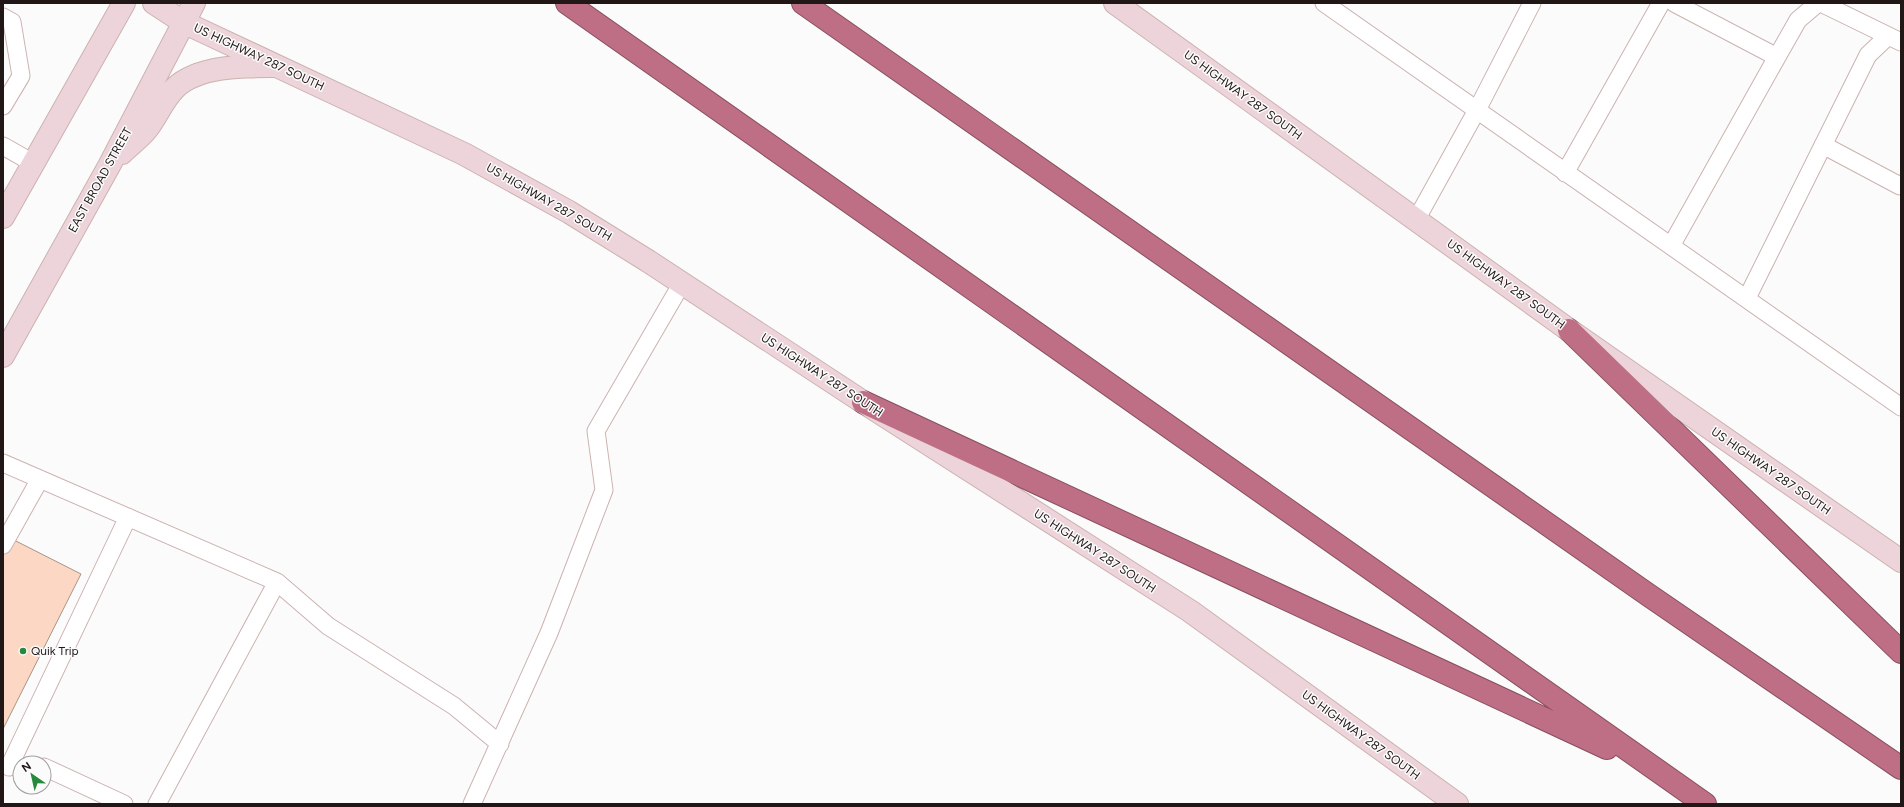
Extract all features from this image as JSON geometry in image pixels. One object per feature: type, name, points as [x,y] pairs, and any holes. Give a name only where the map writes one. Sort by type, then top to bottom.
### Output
[{"type":"highway","points":[[567,3],[1705,804]]},
{"type":"highway","points":[[803,3],[1628,580],[1901,768]]},
{"type":"highway","points":[[1569,330],[1901,652]]},
{"type":"highway","points":[[862,402],[1659,772]]},
{"type":"main road","points":[[3,217],[124,3]]},
{"type":"main road","name":"US HIGHWAY 287 SOUTH","points":[[154,3],[183,22],[464,154],[569,212],[682,283],[862,402],[1190,611],[1457,804]]},
{"type":"main road","name":"EAST BROAD STREET","points":[[3,356],[109,166],[194,3]]},
{"type":"main road","name":"US HIGHWAY 287 SOUTH","points":[[1115,3],[1569,330],[1901,561]]},
{"type":"main road","points":[[109,166],[147,129],[162,104],[175,88],[186,80],[210,71],[234,66],[276,65]]},
{"type":"lane","points":[[1324,3],[1901,407]]},
{"type":"lane","points":[[1416,220],[1477,110],[1532,3]]},
{"type":"lane","points":[[1565,172],[1661,3]]},
{"type":"lane","points":[[1674,3],[1777,57]]},
{"type":"lane","points":[[1671,246],[1798,20],[1819,3],[1894,39]]},
{"type":"lane","points":[[3,17],[12,22],[21,76],[3,106]]},
{"type":"lane","points":[[1747,298],[1868,55],[1894,39]]},
{"type":"lane","points":[[1823,145],[1900,186],[1901,184]]},
{"type":"lane","points":[[3,146],[33,163]]},
{"type":"lane","points":[[472,804],[549,633],[604,490],[596,431],[682,283]]},
{"type":"lane","points":[[3,463],[276,582],[328,626],[454,706],[500,744]]},
{"type":"lane","points":[[3,546],[40,479]]},
{"type":"lane","points":[[11,767],[128,517]]},
{"type":"lane","points":[[157,804],[276,582]]},
{"type":"lane","points":[[52,771],[124,804]]},
{"type":"building","name":"Quik Trip","points":[[10,538],[81,574],[3,729],[3,552]]},
{"type":"place","name":"Quik Trip","points":[[23,651]]}]
